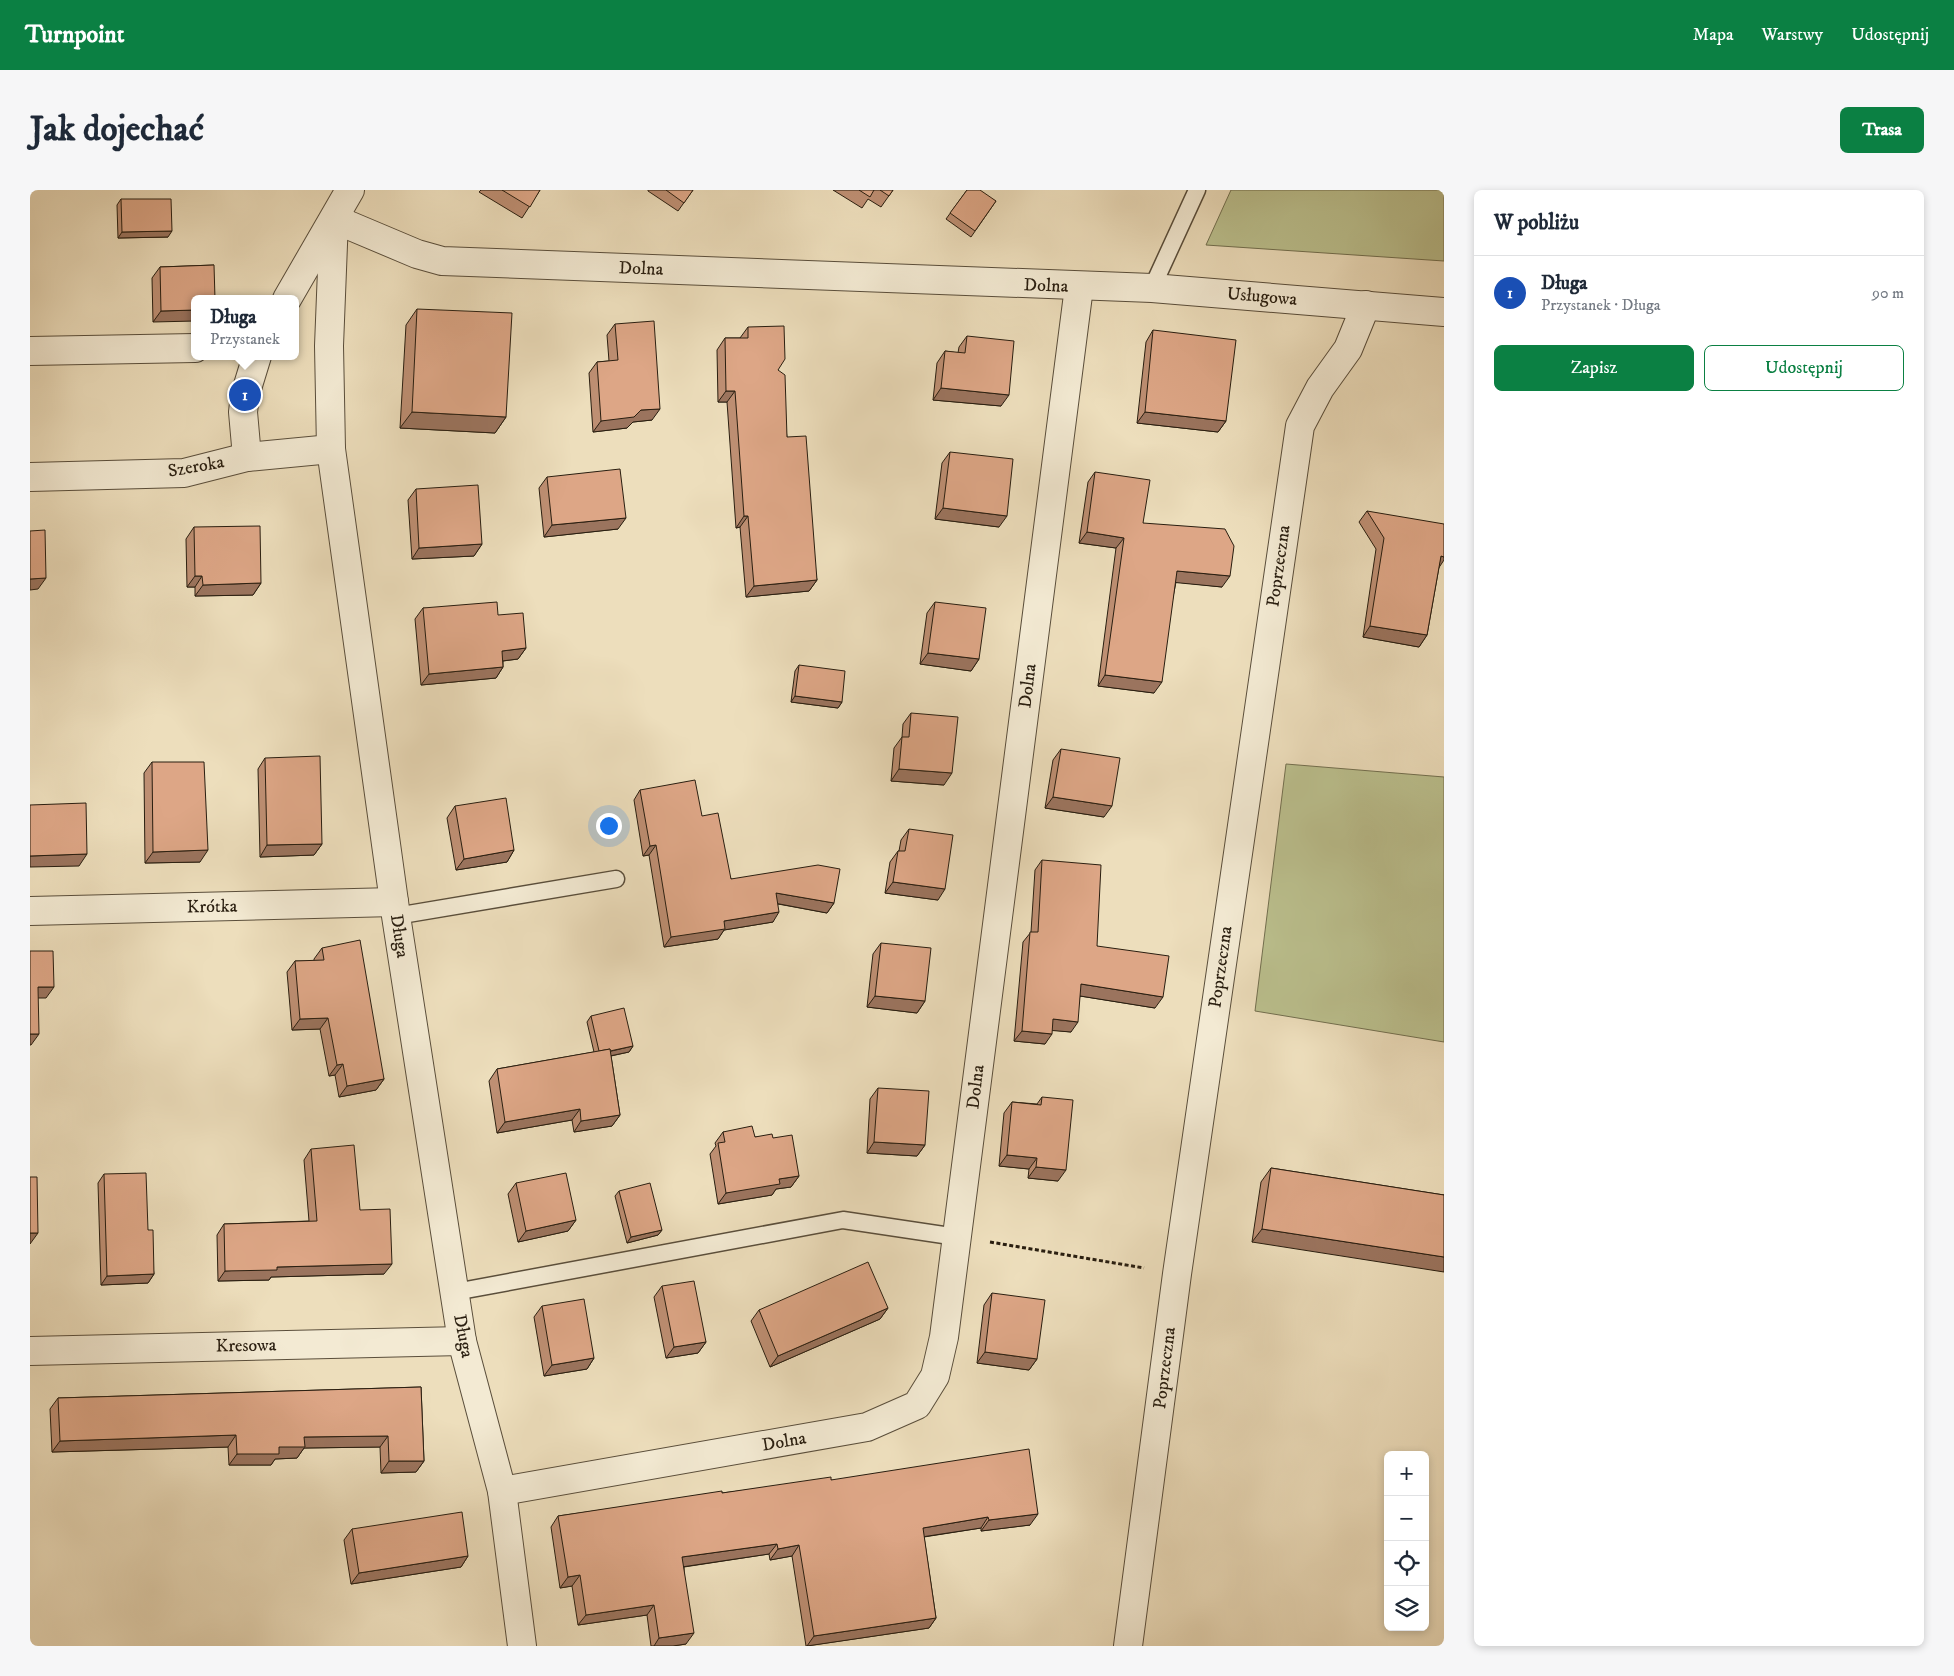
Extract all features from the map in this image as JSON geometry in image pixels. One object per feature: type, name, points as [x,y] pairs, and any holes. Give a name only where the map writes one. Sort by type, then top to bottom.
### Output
[{"type":"street","name":"Długa","points":[[289,295],[350,190]]},
{"type":"street","name":"Długa","points":[[334,219],[329,346],[330,449],[395,909],[462,1341],[502,1491],[522,1646]]},
{"type":"street","name":"Dolna","points":[[334,219],[417,254],[442,261],[1079,287],[944,1337],[935,1376],[917,1404],[867,1427],[502,1491]]},
{"type":"street","name":"Usługowa","points":[[1079,287],[1152,288],[1444,312]]},
{"type":"street","name":"Poprzeczna","points":[[1128,1646],[1177,1274],[1300,426],[1320,388],[1348,349],[1366,305]]},
{"type":"street","points":[[30,351],[191,348]]},
{"type":"street","points":[[247,457],[244,412],[245,395],[256,360]]},
{"type":"street","name":"Szeroka","points":[[30,477],[184,473],[247,457],[330,449]]},
{"type":"street","name":"Krótka","points":[[30,911],[395,909]]},
{"type":"street","name":"Kresowa","points":[[30,1351],[462,1341]]},
{"type":"lane","points":[[1152,288],[1197,190]]},
{"type":"lane","points":[[395,909],[616,879]]},
{"type":"lane","points":[[455,1292],[843,1220],[957,1237]]},
{"type":"path","points":[[957,1237],[1177,1274]]},
{"type":"green space","points":[[1231,190],[1444,190],[1444,261],[1206,245]]},
{"type":"green space","points":[[1286,764],[1444,777],[1444,1042],[1255,1011]]},
{"type":"building","points":[[502,190],[540,190],[530,207]]},
{"type":"building","points":[[666,190],[693,190],[684,203]]},
{"type":"building","points":[[859,190],[874,190],[870,197]]},
{"type":"building","points":[[880,190],[893,190],[889,196]]},
{"type":"building","points":[[967,190],[980,190],[996,201],[975,231],[950,213]]},
{"type":"building","points":[[121,199],[171,199],[172,231],[122,232]]},
{"type":"building","points":[[214,265],[215,295],[191,295],[191,310],[161,311],[160,267]]},
{"type":"building","points":[[417,309],[512,313],[506,417],[412,412]]},
{"type":"building","points":[[654,321],[660,409],[641,410],[634,417],[601,421],[597,362],[618,360],[615,324]]},
{"type":"building","points":[[784,326],[785,359],[778,370],[785,375],[787,437],[806,436],[817,580],[754,586],[748,516],[744,516],[735,391],[726,391],[725,338],[748,338],[748,327]]},
{"type":"building","points":[[1153,330],[1236,340],[1226,421],[1145,412]]},
{"type":"building","points":[[967,336],[1014,341],[1009,395],[941,388],[945,351],[965,353]]},
{"type":"building","points":[[950,452],[1013,459],[1007,516],[943,508]]},
{"type":"building","points":[[620,469],[626,518],[552,525],[547,477]]},
{"type":"building","points":[[1095,472],[1150,480],[1143,523],[1225,529],[1234,546],[1230,576],[1177,571],[1162,682],[1105,675],[1124,538],[1087,532]]},
{"type":"building","points":[[478,485],[482,544],[419,548],[416,489]]},
{"type":"building","points":[[1367,511],[1444,524],[1444,557],[1441,556],[1427,635],[1370,626],[1384,538]]},
{"type":"building","points":[[260,526],[261,583],[203,585],[202,576],[195,576],[194,527]]},
{"type":"building","points":[[45,530],[46,578],[30,579],[30,531]]},
{"type":"building","points":[[497,602],[498,615],[523,613],[526,648],[502,651],[503,667],[429,674],[423,608]]},
{"type":"building","points":[[935,602],[986,608],[979,659],[928,653]]},
{"type":"building","points":[[799,665],[845,671],[842,702],[795,696]]},
{"type":"building","points":[[911,713],[958,717],[952,773],[899,769],[902,737],[909,737]]},
{"type":"building","points":[[1061,749],[1120,758],[1112,806],[1053,797]]},
{"type":"building","points":[[320,756],[322,844],[267,845],[265,758]]},
{"type":"building","points":[[152,762],[204,762],[208,850],[153,852]]},
{"type":"building","points":[[695,780],[702,816],[718,813],[731,879],[818,865],[840,869],[834,903],[776,893],[779,912],[724,921],[725,929],[671,937],[656,845],[650,846],[640,790]]},
{"type":"building","points":[[506,798],[514,850],[464,859],[455,806]]},
{"type":"building","points":[[86,803],[87,854],[30,856],[30,805]]},
{"type":"building","points":[[909,829],[953,835],[945,889],[893,882],[898,851],[905,851]]},
{"type":"building","points":[[1042,860],[1101,865],[1097,946],[1169,956],[1163,997],[1081,984],[1078,1022],[1053,1019],[1052,1034],[1022,1031],[1030,932],[1038,932]]},
{"type":"building","points":[[360,940],[384,1079],[347,1086],[343,1064],[337,1065],[328,1018],[300,1019],[295,961],[324,960],[322,948]]},
{"type":"building","points":[[881,943],[931,948],[925,1001],[875,996]]},
{"type":"building","points":[[30,951],[53,951],[54,987],[38,987],[39,1034],[30,1034]]},
{"type":"building","points":[[624,1008],[633,1046],[610,1051],[610,1049],[599,1051],[591,1016]]},
{"type":"building","points":[[610,1049],[620,1115],[581,1121],[580,1109],[505,1122],[497,1069]]},
{"type":"building","points":[[878,1088],[929,1091],[925,1145],[874,1142]]},
{"type":"building","points":[[1042,1097],[1073,1100],[1066,1170],[1036,1167],[1037,1158],[1007,1155],[1012,1102],[1041,1105]]},
{"type":"building","points":[[752,1126],[755,1137],[772,1134],[773,1138],[792,1135],[799,1176],[779,1179],[780,1184],[726,1193],[718,1143],[725,1142],[723,1132]]},
{"type":"building","points":[[354,1145],[360,1210],[390,1209],[392,1264],[277,1267],[277,1270],[225,1271],[224,1224],[317,1221],[311,1149]]},
{"type":"building","points":[[1271,1168],[1444,1195],[1444,1257],[1262,1229]]},
{"type":"building","points":[[146,1173],[148,1230],[153,1230],[154,1274],[107,1276],[104,1174]]},
{"type":"building","points":[[566,1173],[576,1220],[526,1231],[516,1183]]},
{"type":"building","points":[[30,1177],[37,1177],[38,1233],[30,1233]]},
{"type":"building","points":[[650,1183],[662,1230],[631,1237],[619,1191]]},
{"type":"building","points":[[868,1262],[888,1308],[778,1356],[759,1310]]},
{"type":"building","points":[[694,1281],[706,1342],[674,1347],[662,1286]]},
{"type":"building","points":[[992,1293],[1045,1300],[1037,1359],[985,1352]]},
{"type":"building","points":[[584,1299],[594,1358],[552,1365],[542,1306]]},
{"type":"building","points":[[421,1387],[424,1461],[389,1461],[388,1436],[304,1437],[305,1447],[279,1447],[279,1454],[237,1454],[236,1435],[60,1441],[58,1398]]},
{"type":"building","points":[[1029,1449],[1038,1514],[989,1520],[988,1517],[923,1528],[936,1618],[814,1636],[799,1545],[778,1549],[777,1544],[682,1557],[694,1633],[659,1638],[654,1605],[586,1615],[580,1575],[568,1577],[558,1516],[722,1491],[722,1493],[831,1477],[831,1480]]},
{"type":"building","points":[[462,1512],[468,1556],[359,1573],[352,1529]]},
{"type":"place","name":"Długa","points":[[245,395]]}]
